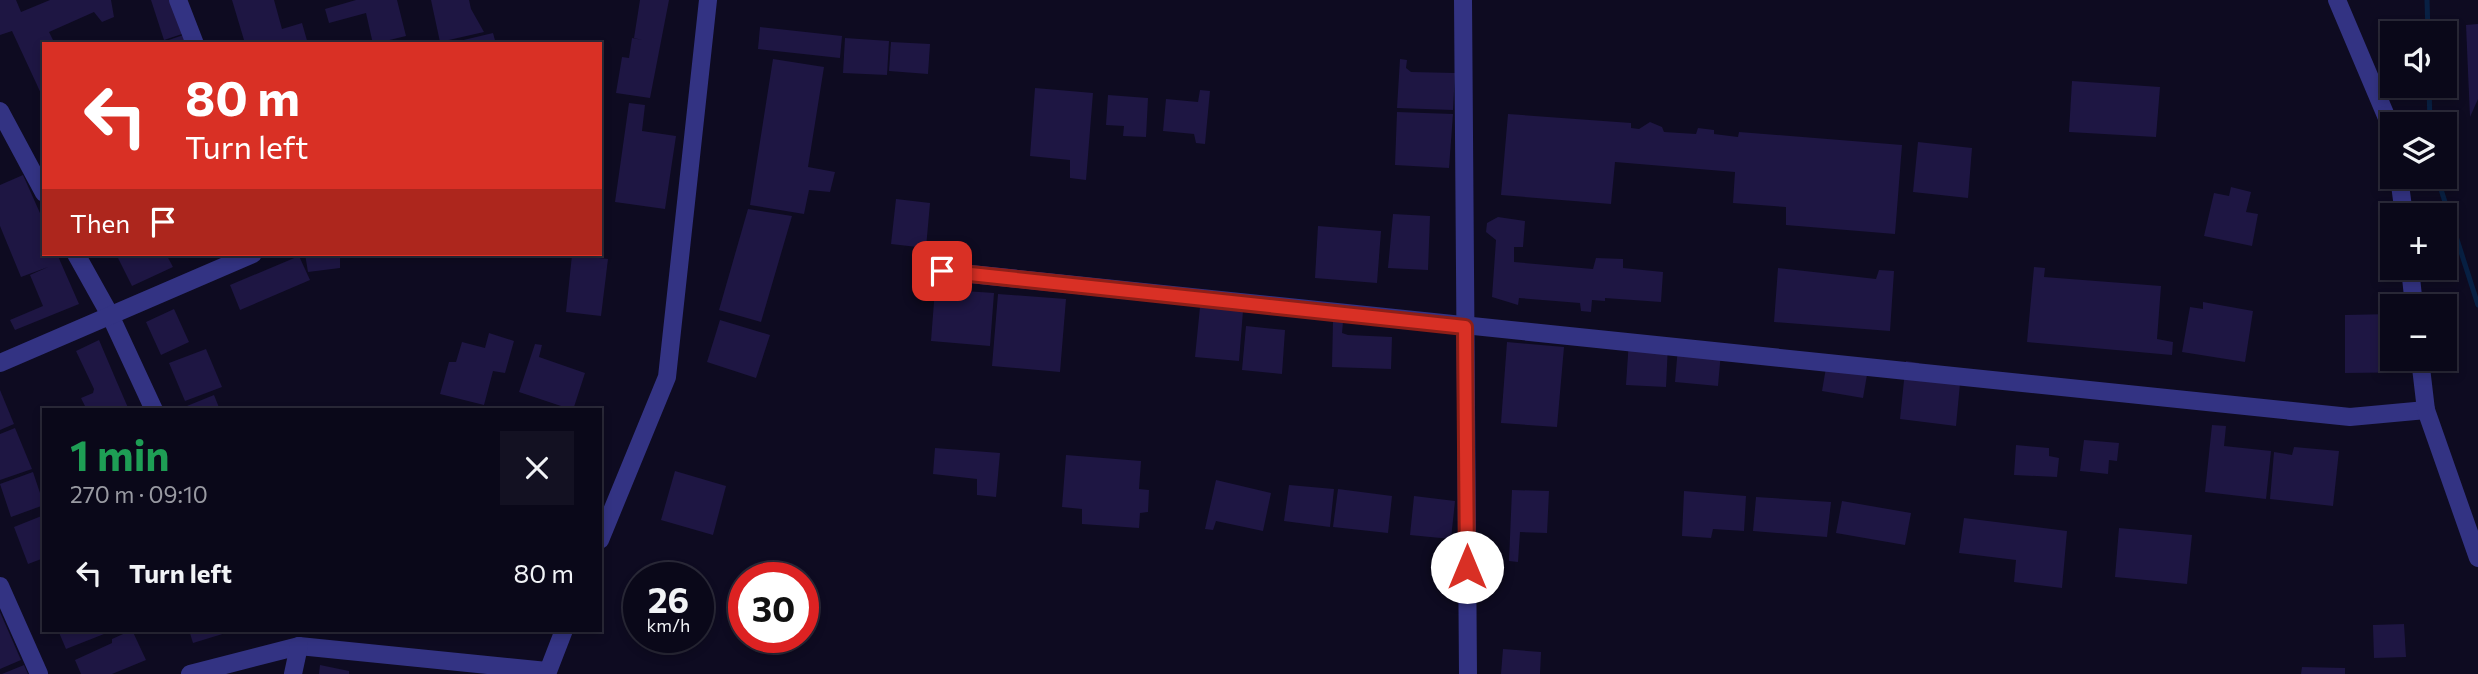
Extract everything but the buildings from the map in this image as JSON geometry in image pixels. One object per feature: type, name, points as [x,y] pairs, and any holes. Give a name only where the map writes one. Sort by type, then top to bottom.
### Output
[{"type":"street","points":[[177,0],[194,42]]},
{"type":"street","points":[[602,535],[667,377],[708,0]]},
{"type":"street","points":[[1463,0],[1468,674]]},
{"type":"street","points":[[2337,0],[2384,112]]},
{"type":"street","points":[[0,111],[42,189]]},
{"type":"street","points":[[77,256],[110,316],[153,408]]},
{"type":"street","points":[[0,363],[248,256]]},
{"type":"street","points":[[942,271],[2350,417],[2426,410]]},
{"type":"street","points":[[2421,371],[2426,410],[2478,558]]},
{"type":"street","points":[[0,586],[38,674]]},
{"type":"street","points":[[190,674],[299,646],[547,672],[563,632]]},
{"type":"street","points":[[293,674],[299,646]]},
{"type":"waterway","points":[[2427,0],[2428,21]]},
{"type":"waterway","points":[[2429,98],[2430,112]]},
{"type":"waterway","points":[[2441,189],[2478,305]]},
{"type":"route","points":[[942,271],[1465,327],[1467,567]]}]
